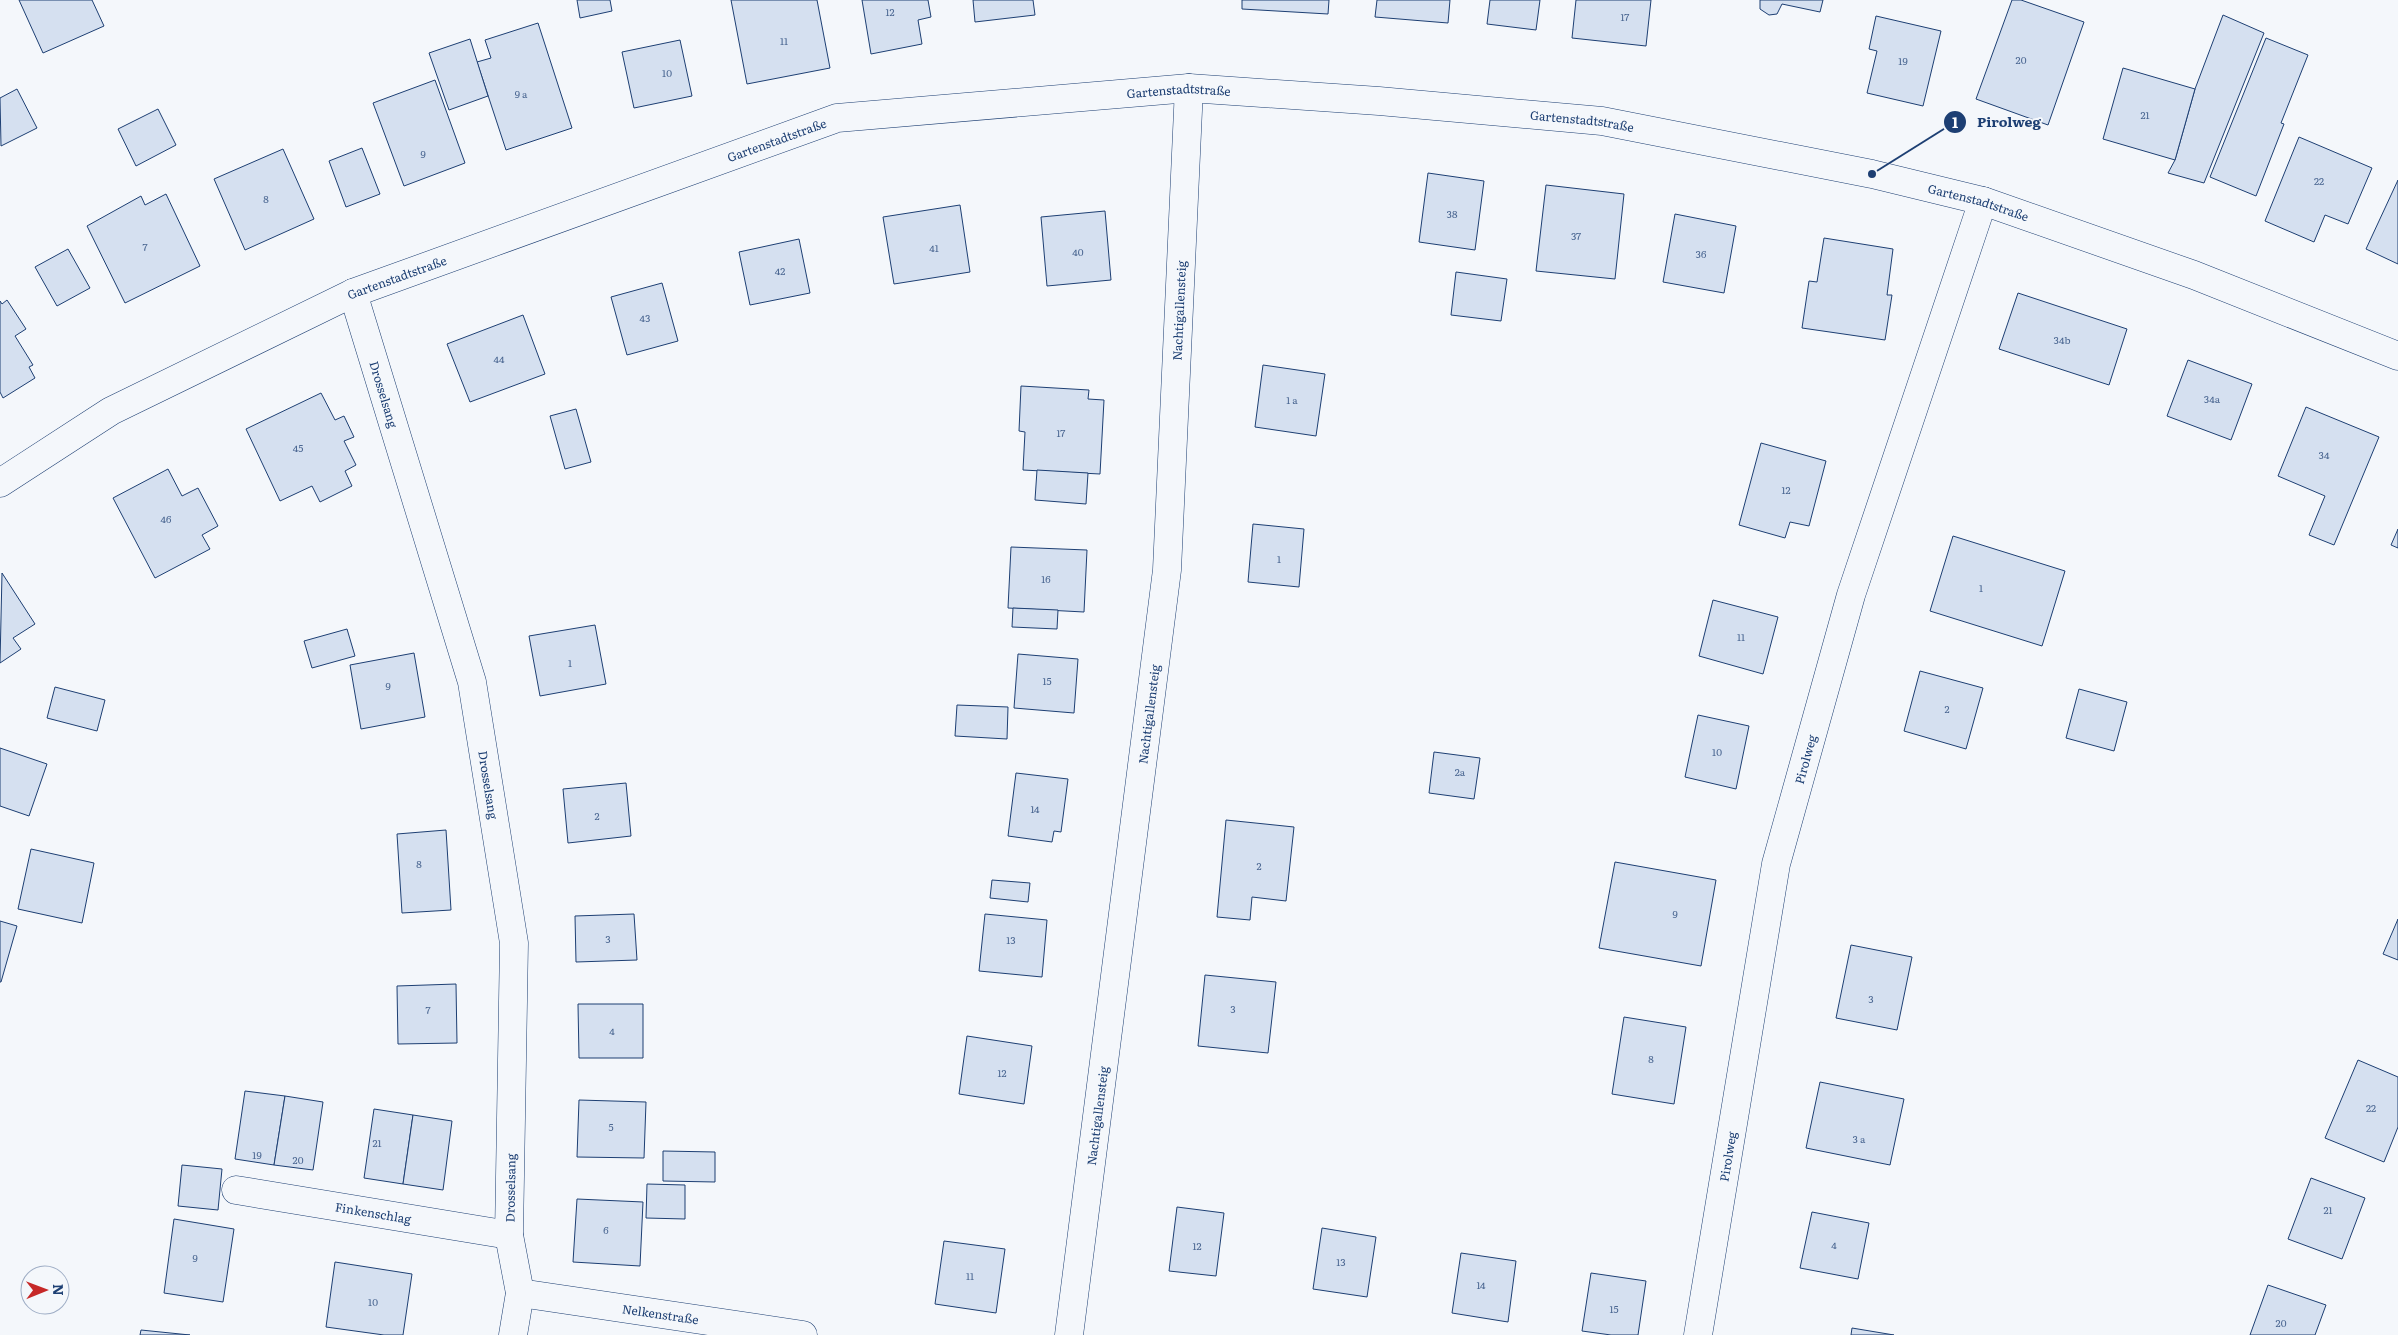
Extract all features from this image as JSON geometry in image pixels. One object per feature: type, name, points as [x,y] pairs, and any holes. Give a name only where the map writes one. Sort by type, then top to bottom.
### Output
[{"type":"street","name":"Gartenstadtstraße","points":[[0,483],[111,411],[353,293],[837,118],[1188,88],[1380,101],[1602,122],[1795,157],[1982,201],[2194,275],[2398,356]]},
{"type":"street","name":"Nachtigallensteig","points":[[1073,1334],[1167,570],[1188,88]]},
{"type":"street","name":"Pirolweg","points":[[1698,1335],[1776,864],[1851,596],[1982,201]]},
{"type":"street","name":"Drosselsang","points":[[353,293],[472,682],[514,943],[509,1235],[520,1293]]},
{"type":"street","name":"Finkenschlag","points":[[236,1190],[509,1235]]},
{"type":"street","points":[[513,1335],[520,1293]]},
{"type":"street","name":"Nelkenstraße","points":[[520,1293],[803,1335]]},
{"type":"building","points":[[19,0],[92,0],[104,26],[43,53]]},
{"type":"building","points":[[577,0],[610,0],[612,11],[580,18]]},
{"type":"building","points":[[731,0],[817,0],[830,68],[747,84]]},
{"type":"building","points":[[862,0],[928,0],[931,17],[918,20],[922,44],[871,54]]},
{"type":"building","points":[[973,0],[1033,0],[1035,15],[975,22]]},
{"type":"building","points":[[1242,0],[1329,0],[1328,14],[1242,9]]},
{"type":"building","points":[[1377,0],[1450,0],[1448,23],[1375,17]]},
{"type":"building","points":[[1490,0],[1540,0],[1536,30],[1487,24]]},
{"type":"building","points":[[1576,0],[1651,0],[1646,46],[1572,38]]},
{"type":"building","points":[[1760,0],[1823,0],[1820,12],[1782,4],[1777,14],[1769,15],[1760,9]]},
{"type":"building","points":[[2012,0],[2021,0],[2084,22],[2048,125],[1976,99]]},
{"type":"building","points":[[2223,15],[2264,33],[2204,183],[2168,173],[2175,160],[2195,89]]},
{"type":"building","points":[[1876,16],[1941,31],[1923,106],[1867,93],[1877,51],[1869,49]]},
{"type":"building","points":[[538,23],[572,128],[506,150],[477,62],[491,58],[485,40]]},
{"type":"building","points":[[2266,38],[2308,55],[2281,123],[2284,124],[2256,196],[2210,177]]},
{"type":"building","points":[[470,39],[488,96],[449,110],[429,53]]},
{"type":"building","points":[[680,40],[692,96],[634,108],[622,52]]},
{"type":"building","points":[[2123,68],[2195,89],[2175,160],[2103,139]]},
{"type":"building","points":[[435,80],[465,163],[404,186],[373,103]]},
{"type":"building","points":[[17,89],[37,128],[1,146],[0,98]]},
{"type":"building","points":[[158,109],[176,145],[136,166],[118,129]]},
{"type":"building","points":[[2299,137],[2372,168],[2348,224],[2325,215],[2314,242],[2265,221]]},
{"type":"building","points":[[362,148],[380,194],[346,207],[329,161]]},
{"type":"building","points":[[283,149],[314,219],[245,250],[214,179]]},
{"type":"building","points":[[1428,173],[1484,181],[1475,250],[1419,242]]},
{"type":"building","points":[[2398,180],[2398,264],[2366,249]]},
{"type":"building","points":[[1546,185],[1624,194],[1615,279],[1536,271]]},
{"type":"building","points":[[166,194],[200,266],[125,303],[87,226],[141,196],[145,205]]},
{"type":"building","points":[[960,205],[970,272],[894,284],[883,217]]},
{"type":"building","points":[[1105,211],[1111,280],[1047,286],[1041,217]]},
{"type":"building","points":[[1675,214],[1736,226],[1724,293],[1663,282]]},
{"type":"building","points":[[1824,238],[1893,249],[1887,295],[1892,295],[1885,340],[1802,328],[1809,281],[1817,282]]},
{"type":"building","points":[[799,239],[810,293],[750,305],[739,252]]},
{"type":"building","points":[[68,249],[90,288],[57,306],[35,267]]},
{"type":"building","points":[[1456,272],[1507,279],[1501,321],[1451,315]]},
{"type":"building","points":[[662,283],[678,341],[627,355],[611,297]]},
{"type":"building","points":[[2018,293],[2127,329],[2109,385],[1999,349]]},
{"type":"building","points":[[7,300],[26,329],[15,336],[33,365],[29,367],[35,378],[3,398],[0,392],[0,301],[2,304]]},
{"type":"building","points":[[523,315],[545,374],[470,402],[447,344]]},
{"type":"building","points":[[2188,360],[2252,384],[2231,440],[2167,416]]},
{"type":"building","points":[[1263,365],[1325,374],[1316,436],[1255,427]]},
{"type":"building","points":[[1021,386],[1089,390],[1088,399],[1104,400],[1100,474],[1023,470],[1025,432],[1019,431]]},
{"type":"building","points":[[321,393],[335,420],[344,416],[354,437],[344,441],[356,465],[345,471],[352,486],[320,502],[312,486],[280,501],[246,429]]},
{"type":"building","points":[[2306,407],[2379,437],[2334,545],[2309,535],[2325,496],[2278,476]]},
{"type":"building","points":[[576,409],[591,462],[565,469],[550,416]]},
{"type":"building","points":[[1761,443],[1826,461],[1809,526],[1790,522],[1785,538],[1739,525]]},
{"type":"building","points":[[168,469],[182,496],[198,488],[218,526],[202,535],[210,549],[155,578],[113,498]]},
{"type":"building","points":[[1037,470],[1088,473],[1086,504],[1035,500]]},
{"type":"building","points":[[1253,524],[1304,529],[1299,587],[1248,582]]},
{"type":"building","points":[[2398,529],[2398,548],[2391,545]]},
{"type":"building","points":[[1953,536],[2065,571],[2042,646],[1930,611]]},
{"type":"building","points":[[1011,547],[1087,550],[1084,612],[1008,608]]},
{"type":"building","points":[[2,573],[35,624],[13,638],[21,649],[0,663]]},
{"type":"building","points":[[1713,600],[1778,617],[1763,674],[1699,656]]},
{"type":"building","points":[[1013,608],[1058,610],[1057,629],[1012,627]]},
{"type":"building","points":[[595,625],[606,684],[540,696],[529,636]]},
{"type":"building","points":[[347,629],[355,656],[312,668],[304,641]]},
{"type":"building","points":[[414,653],[425,717],[361,729],[350,665]]},
{"type":"building","points":[[1018,654],[1078,659],[1074,713],[1014,708]]},
{"type":"building","points":[[1920,671],[1983,688],[1966,749],[1904,731]]},
{"type":"building","points":[[55,687],[105,700],[97,731],[47,718]]},
{"type":"building","points":[[2079,689],[2127,702],[2114,751],[2066,738]]},
{"type":"building","points":[[957,705],[1008,707],[1007,739],[955,736]]},
{"type":"building","points":[[1698,715],[1749,726],[1736,789],[1685,777]]},
{"type":"building","points":[[0,748],[47,764],[29,816],[0,806]]},
{"type":"building","points":[[1434,752],[1480,758],[1474,799],[1429,793]]},
{"type":"building","points":[[1016,773],[1068,779],[1061,832],[1054,831],[1052,842],[1008,836]]},
{"type":"building","points":[[626,783],[631,836],[568,843],[563,789]]},
{"type":"building","points":[[1226,820],[1294,827],[1286,901],[1252,897],[1250,920],[1217,917]]},
{"type":"building","points":[[446,830],[451,910],[402,913],[397,834]]},
{"type":"building","points":[[31,849],[94,863],[82,923],[18,909]]},
{"type":"building","points":[[1615,862],[1716,880],[1701,966],[1599,948]]},
{"type":"building","points":[[992,880],[1030,883],[1028,902],[990,898]]},
{"type":"building","points":[[634,914],[637,960],[576,962],[575,916]]},
{"type":"building","points":[[985,914],[1047,920],[1042,977],[979,971]]},
{"type":"building","points":[[2398,919],[2398,960],[2383,954]]},
{"type":"building","points":[[0,921],[17,926],[1,982],[0,982]]},
{"type":"building","points":[[1851,945],[1912,957],[1897,1030],[1836,1018]]},
{"type":"building","points":[[1205,975],[1276,982],[1268,1053],[1198,1046]]},
{"type":"building","points":[[456,984],[457,1043],[398,1044],[397,986]]},
{"type":"building","points":[[578,1004],[643,1004],[643,1058],[579,1058]]},
{"type":"building","points":[[1624,1017],[1686,1027],[1674,1104],[1612,1094]]},
{"type":"building","points":[[967,1036],[1032,1046],[1024,1104],[959,1094]]},
{"type":"building","points":[[2358,1060],[2398,1077],[2398,1127],[2384,1162],[2325,1138]]},
{"type":"building","points":[[1820,1082],[1904,1099],[1890,1165],[1806,1148]]},
{"type":"building","points":[[245,1091],[285,1096],[274,1165],[235,1159]]},
{"type":"building","points":[[285,1096],[323,1102],[313,1170],[274,1165]]},
{"type":"building","points":[[579,1100],[646,1102],[644,1158],[577,1157]]},
{"type":"building","points":[[374,1109],[413,1115],[403,1184],[364,1178]]},
{"type":"building","points":[[413,1115],[452,1121],[443,1190],[403,1184]]},
{"type":"building","points":[[663,1151],[715,1152],[715,1182],[663,1181]]},
{"type":"building","points":[[182,1165],[222,1169],[218,1210],[178,1206]]},
{"type":"building","points":[[2311,1178],[2365,1198],[2342,1259],[2288,1239]]},
{"type":"building","points":[[647,1184],[685,1185],[685,1219],[646,1218]]},
{"type":"building","points":[[577,1199],[643,1202],[640,1266],[573,1262]]},
{"type":"building","points":[[1177,1207],[1224,1213],[1216,1276],[1169,1271]]},
{"type":"building","points":[[1812,1212],[1869,1223],[1858,1279],[1800,1268]]},
{"type":"building","points":[[174,1219],[234,1229],[223,1302],[164,1293]]},
{"type":"building","points":[[1322,1228],[1376,1237],[1367,1297],[1313,1289]]},
{"type":"building","points":[[944,1241],[1005,1249],[996,1313],[935,1304]]},
{"type":"building","points":[[1461,1253],[1516,1261],[1508,1322],[1452,1313]]},
{"type":"building","points":[[335,1262],[412,1274],[403,1335],[384,1335],[326,1327]]},
{"type":"building","points":[[1591,1273],[1646,1281],[1638,1335],[1611,1335],[1582,1331]]},
{"type":"building","points":[[2268,1285],[2326,1305],[2315,1335],[2250,1335]]},
{"type":"building","points":[[1852,1328],[1894,1335],[1851,1335]]},
{"type":"building","points":[[141,1330],[190,1335],[140,1335]]},
{"type":"place","name":"Pirolweg","points":[[1872,174]]}]
